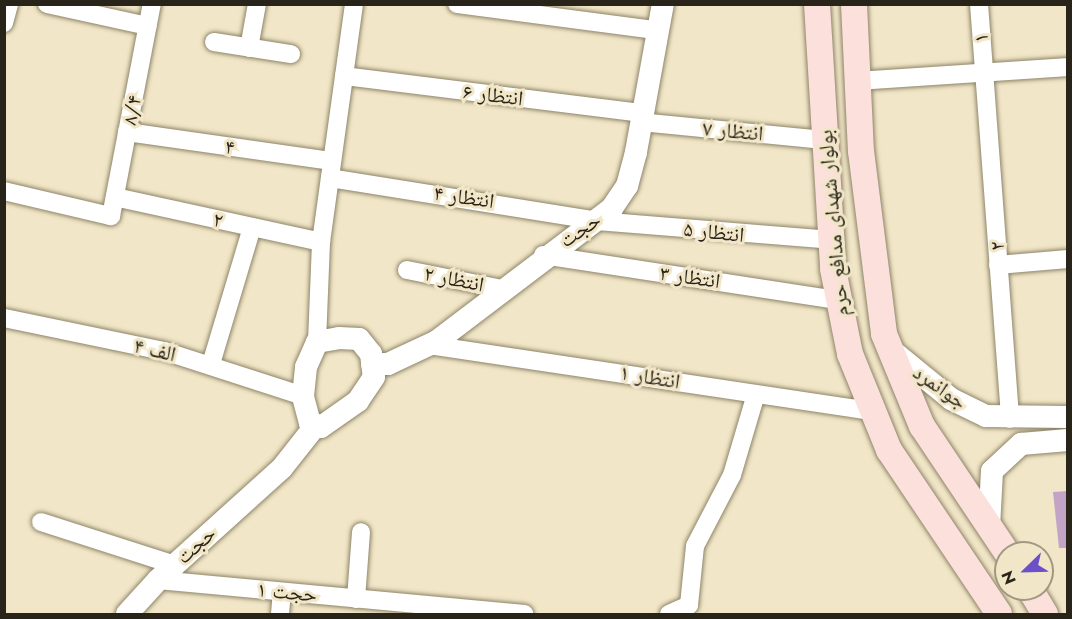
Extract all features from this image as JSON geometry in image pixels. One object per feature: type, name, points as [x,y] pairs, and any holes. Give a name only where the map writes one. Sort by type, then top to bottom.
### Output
[{"type":"main road","name":"بولوار شهدای مدافع حرم","points":[[817,4],[831,240],[838,300],[870,411],[889,450],[999,615]]},
{"type":"main road","name":"بولوار شهدای مدافع حرم","points":[[854,4],[871,265],[889,348],[922,426],[998,541]]},
{"type":"main road","points":[[1037,601],[1045,615]]},
{"type":"street","points":[[4,23],[9,4]]},
{"type":"street","points":[[47,4],[148,26]]},
{"type":"street","name":"۸/۴","points":[[4,191],[111,216],[152,4]]},
{"type":"street","points":[[249,48],[257,4]]},
{"type":"street","points":[[317,342],[359,339],[372,364],[374,377],[358,401],[336,421],[316,425],[310,423],[303,396],[317,342],[321,242],[354,4]]},
{"type":"street","points":[[457,4],[654,30]]},
{"type":"street","name":"حجت","points":[[372,364],[388,364],[429,345],[543,255],[597,221],[627,186],[641,118],[654,30],[663,4]]},
{"type":"street","name":"۱","points":[[979,4],[984,72]]},
{"type":"street","points":[[214,42],[291,54]]},
{"type":"street","points":[[858,81],[1068,67]]},
{"type":"street","name":"۲","points":[[984,72],[1010,419]]},
{"type":"street","name":"انتظار ۶","points":[[344,76],[641,118]]},
{"type":"street","name":"انتظار ۷","points":[[641,118],[825,140]]},
{"type":"street","name":"۴","points":[[127,132],[331,170]]},
{"type":"street","name":"انتظار ۴","points":[[331,170],[597,221]]},
{"type":"street","name":"۲","points":[[115,197],[321,242]]},
{"type":"street","name":"انتظار ۵","points":[[597,221],[831,240]]},
{"type":"street","points":[[211,364],[252,227]]},
{"type":"street","name":"انتظار ۳","points":[[543,255],[838,300]]},
{"type":"street","points":[[998,265],[1068,259]]},
{"type":"street","name":"انتظار ۲","points":[[407,270],[502,289]]},
{"type":"street","name":"۴ الف","points":[[4,318],[211,364],[303,396]]},
{"type":"street","name":"انتظار ۱","points":[[429,345],[870,411]]},
{"type":"street","name":"جوانمرد","points":[[889,348],[951,399],[986,416],[1010,419],[1068,417]]},
{"type":"street","points":[[669,615],[689,605],[696,546],[732,475],[756,394]]},
{"type":"street","name":"حجت","points":[[127,615],[158,580],[282,468],[316,425]]},
{"type":"street","points":[[989,528],[992,471],[1021,444],[1068,440]]},
{"type":"street","points":[[41,522],[175,565]]},
{"type":"street","points":[[356,599],[361,532]]},
{"type":"street","name":"حجت ۱","points":[[158,580],[524,615]]},
{"type":"street","points":[[280,615],[282,592]]},
{"type":"building","points":[[1068,491],[1068,548],[1059,548],[1053,492]]}]
